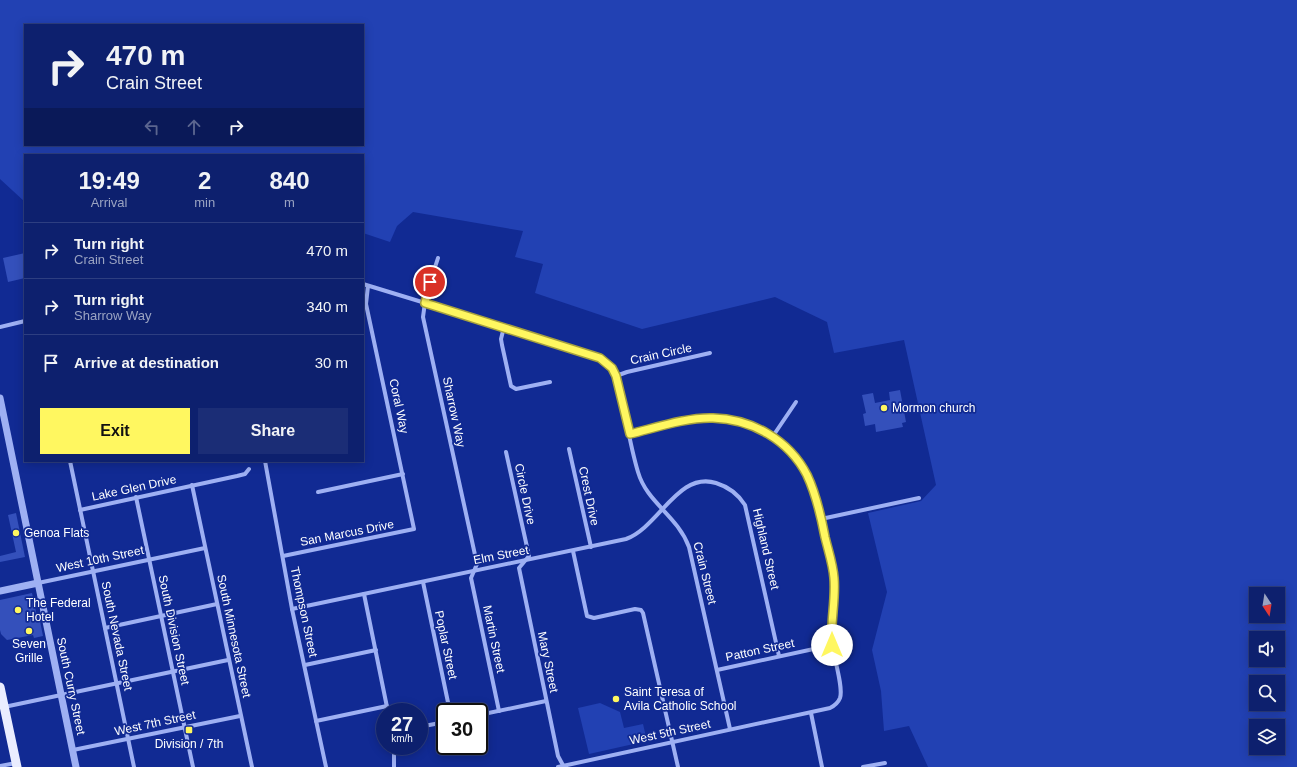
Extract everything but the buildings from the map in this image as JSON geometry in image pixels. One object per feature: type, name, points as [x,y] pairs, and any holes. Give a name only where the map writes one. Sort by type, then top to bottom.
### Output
[{"type":"main road","points":[[0,687],[2,707],[16,765]]},
{"type":"street","name":"Sharrow Way","points":[[438,258],[422,317],[477,564],[474,571]]},
{"type":"street","name":"Crain Street","points":[[364,284],[600,358],[612,368],[616,376],[640,480],[653,500],[676,522],[686,538],[689,547],[730,729]]},
{"type":"street","name":"Coral Way","points":[[368,286],[366,304],[414,529]]},
{"type":"street","points":[[0,327],[24,321]]},
{"type":"street","points":[[504,327],[501,339],[511,386],[516,390],[550,382]]},
{"type":"street","name":"Crain Circle","points":[[616,376],[627,372],[710,353]]},
{"type":"street","name":"South Curry Street","points":[[0,398],[76,767]]},
{"type":"street","points":[[773,436],[796,402]]},
{"type":"street","points":[[630,434],[697,419],[733,419],[749,424],[773,436],[787,448],[799,462],[812,486],[821,519],[834,578],[832,645]]},
{"type":"street","name":"Crest Drive","points":[[569,449],[590,547]]},
{"type":"street","name":"Circle Drive","points":[[506,452],[529,556],[523,561]]},
{"type":"street","name":"South Nevada Street","points":[[70,462],[134,767]]},
{"type":"street","name":"Thompson Street","points":[[265,462],[292,609],[326,767]]},
{"type":"street","points":[[192,485],[245,474],[249,469]]},
{"type":"street","points":[[318,492],[403,474]]},
{"type":"street","name":"Highland Street","points":[[695,483],[712,481],[723,485],[738,495],[745,505],[779,656]]},
{"type":"street","name":"Elm Street","points":[[292,609],[626,539],[638,534],[682,489],[695,483]]},
{"type":"street","name":"Lake Glen Drive","points":[[80,510],[192,485]]},
{"type":"street","name":"South Minnesota Street","points":[[192,485],[228,660],[252,767]]},
{"type":"street","name":"South Division Street","points":[[136,497],[193,767]]},
{"type":"street","points":[[821,519],[919,498]]},
{"type":"street","name":"San Marcus Drive","points":[[282,556],[414,529]]},
{"type":"street","name":"West 10th Street","points":[[0,591],[205,548]]},
{"type":"street","points":[[573,551],[587,616],[594,618],[635,609],[643,612],[678,767]]},
{"type":"street","name":"Mary Street","points":[[523,561],[519,568],[558,756],[564,766]]},
{"type":"street","name":"Martin Street","points":[[474,571],[472,578],[499,711]]},
{"type":"street","name":"Poplar Street","points":[[423,582],[448,703]]},
{"type":"street","points":[[364,594],[386,703]]},
{"type":"street","points":[[105,628],[217,604]]},
{"type":"street","name":"Patton Street","points":[[716,670],[832,645]]},
{"type":"street","name":"West 5th Street","points":[[558,767],[730,729],[811,713],[834,706],[840,698],[841,693],[832,645]]},
{"type":"street","points":[[305,665],[376,650]]},
{"type":"street","points":[[2,707],[228,660]]},
{"type":"street","points":[[488,713],[546,701]]},
{"type":"street","points":[[316,721],[376,708]]},
{"type":"street","points":[[811,713],[822,767]]},
{"type":"street","name":"West 7th Street","points":[[73,750],[240,716]]},
{"type":"street","points":[[394,755],[394,767]]},
{"type":"street","points":[[863,767],[885,763]]},
{"type":"street","points":[[0,766],[16,765]]},
{"type":"shaded area","points":[[0,0],[1297,0],[1297,767],[928,767],[909,726],[884,731],[881,691],[872,650],[887,592],[868,513],[921,501],[936,485],[904,340],[834,353],[827,322],[775,297],[642,329],[535,293],[543,264],[515,257],[523,231],[413,212],[397,226],[390,242],[364,233],[364,154],[24,154],[24,201],[0,179]]},
{"type":"shaded area","points":[[600,703],[620,712],[624,728],[643,724],[647,741],[589,754],[578,708]]},
{"type":"place","name":"Mormon church","points":[[884,408]]},
{"type":"place","name":"Genoa Flats","points":[[16,533]]},
{"type":"place","name":"The Federal Hotel","points":[[18,610]]},
{"type":"place","name":"Seven Grille","points":[[29,631]]},
{"type":"place","name":"Saint Teresa of Avila Catholic School","points":[[616,699]]},
{"type":"place","name":"Division / 7th","points":[[189,730]]},
{"type":"route","points":[[430,282],[425,303],[589,354],[600,358],[609,364],[619,385],[630,434],[697,419],[713,418],[733,419],[749,424],[776,438],[799,462],[812,486],[820,514],[834,578],[831,637],[832,645]]}]
